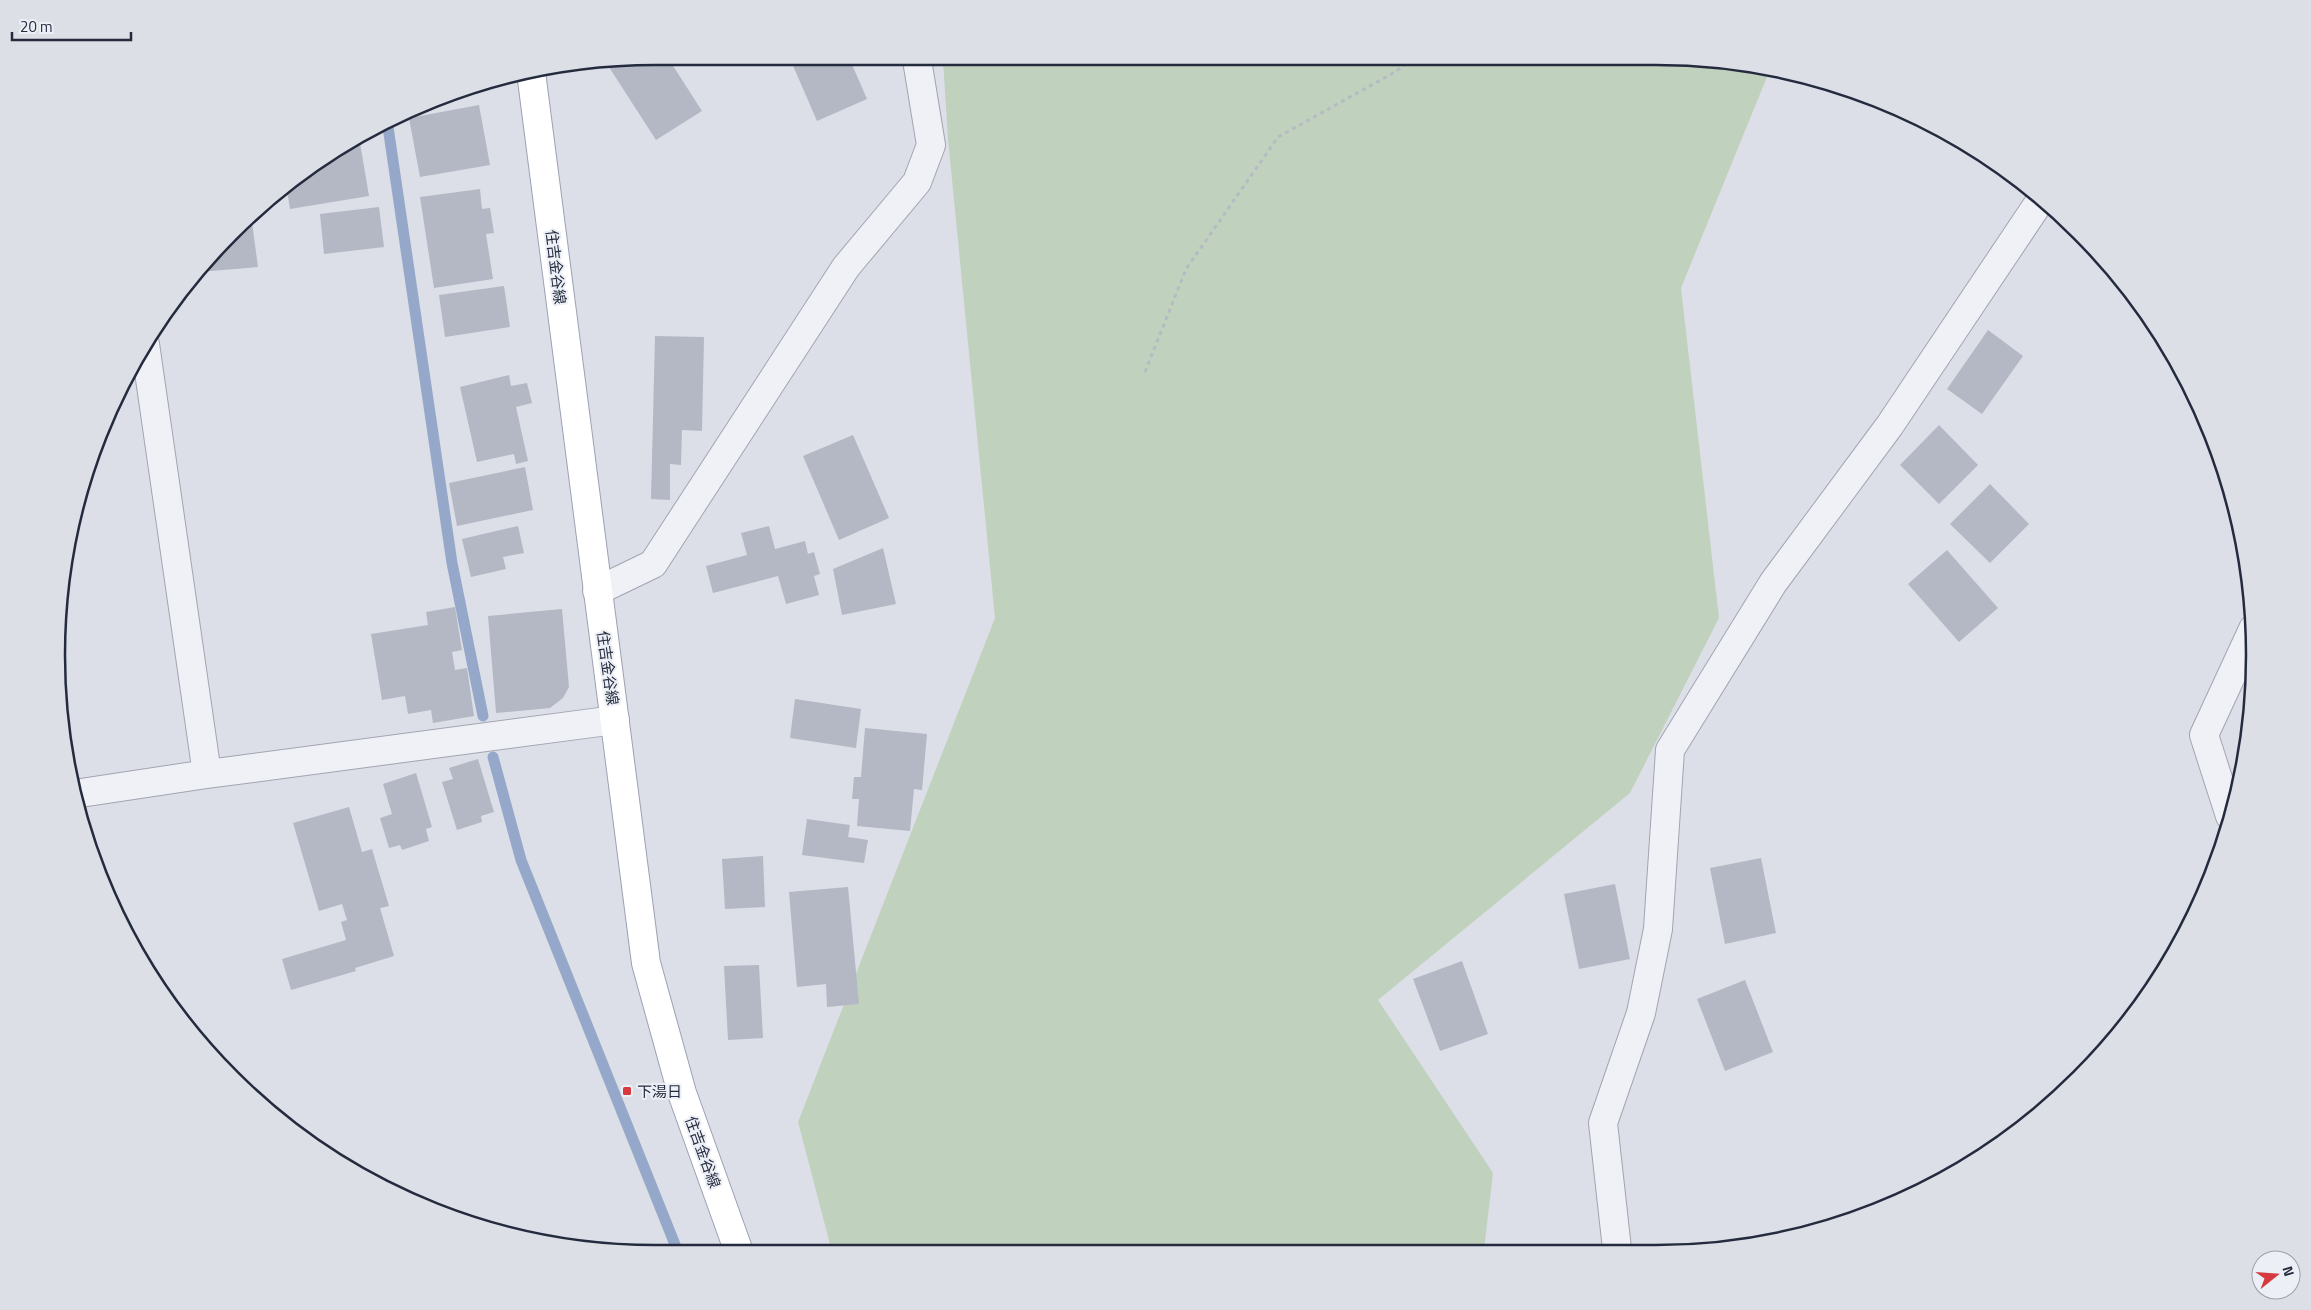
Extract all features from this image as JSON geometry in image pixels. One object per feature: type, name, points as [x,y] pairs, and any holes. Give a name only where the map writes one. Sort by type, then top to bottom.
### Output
[{"type":"main road","name":"住吉金谷線","points":[[532,78],[646,963],[682,1093],[736,1245]]},
{"type":"street","points":[[597,591],[653,564],[846,267],[917,182],[931,145],[918,65]]},
{"type":"street","points":[[1617,1245],[1603,1123],[1641,1013],[1658,929],[1670,750],[1773,583],[1890,425],[2037,205]]},
{"type":"street","points":[[147,356],[207,774]]},
{"type":"street","points":[[2227,805],[2204,735],[2246,645]]},
{"type":"street","points":[[81,793],[207,774],[615,720]]},
{"type":"path","points":[[1145,372],[1186,270],[1278,137],[1404,65]]},
{"type":"green space","points":[[943,65],[1656,65],[1695,66],[1768,75],[1681,288],[1719,618],[1630,793],[1378,1000],[1493,1173],[1485,1245],[830,1245],[798,1122],[995,618],[948,139]]},
{"type":"building","points":[[673,65],[702,111],[656,140],[609,67]]},
{"type":"building","points":[[793,65],[852,65],[867,99],[817,121]]},
{"type":"building","points":[[479,105],[490,165],[420,177],[409,119]]},
{"type":"building","points":[[360,144],[369,196],[290,209],[288,194],[327,164]]},
{"type":"building","points":[[480,189],[482,209],[490,208],[494,233],[486,234],[493,279],[434,288],[420,197]]},
{"type":"building","points":[[379,207],[384,247],[324,254],[320,214]]},
{"type":"building","points":[[252,224],[258,267],[207,271]]},
{"type":"building","points":[[504,286],[510,327],[445,337],[439,295]]},
{"type":"building","points":[[1988,330],[2023,356],[1982,414],[1947,389]]},
{"type":"building","points":[[655,336],[704,337],[702,431],[682,430],[681,465],[670,464],[670,500],[651,499]]},
{"type":"building","points":[[509,375],[511,386],[527,383],[532,403],[516,407],[528,461],[516,464],[514,454],[477,462],[460,387]]},
{"type":"building","points":[[1939,425],[1978,465],[1939,504],[1900,465]]},
{"type":"building","points":[[853,435],[889,518],[839,540],[803,456]]},
{"type":"building","points":[[525,467],[533,510],[457,526],[449,483]]},
{"type":"building","points":[[1990,484],[2029,524],[1990,563],[1950,524]]},
{"type":"building","points":[[518,526],[524,553],[503,557],[506,569],[471,577],[462,539]]},
{"type":"building","points":[[769,526],[775,549],[805,541],[808,554],[814,552],[820,574],[814,576],[819,595],[786,604],[778,576],[713,593],[706,566],[747,555],[741,533]]},
{"type":"building","points":[[883,548],[896,604],[842,615],[833,569]]},
{"type":"building","points":[[1947,550],[1998,608],[1959,642],[1908,584]]},
{"type":"building","points":[[455,607],[462,650],[452,652],[455,670],[467,668],[474,716],[433,723],[431,710],[408,714],[405,696],[382,700],[371,634],[428,625],[426,612]]},
{"type":"building","points":[[562,609],[569,687],[563,698],[550,708],[496,713],[488,616]]},
{"type":"building","points":[[795,699],[861,709],[856,748],[790,738]]},
{"type":"building","points":[[865,728],[927,734],[922,790],[914,789],[910,831],[857,826],[859,799],[852,799],[854,777],[861,777]]},
{"type":"building","points":[[478,759],[494,812],[481,816],[482,822],[457,830],[442,782],[453,779],[449,768]]},
{"type":"building","points":[[416,773],[432,827],[426,829],[429,841],[402,850],[400,845],[389,848],[380,818],[392,814],[383,784]]},
{"type":"building","points":[[349,807],[362,852],[372,849],[389,906],[380,908],[394,956],[355,968],[356,971],[291,990],[282,959],[346,940],[341,922],[347,920],[342,904],[319,911],[293,823]]},
{"type":"building","points":[[807,819],[850,825],[848,837],[868,840],[864,863],[802,855]]},
{"type":"building","points":[[763,856],[765,907],[725,909],[722,859]]},
{"type":"building","points":[[1761,858],[1776,933],[1725,944],[1710,868]]},
{"type":"building","points":[[1615,884],[1630,959],[1579,969],[1564,894]]},
{"type":"building","points":[[848,887],[859,1004],[827,1007],[826,984],[797,987],[789,892]]},
{"type":"building","points":[[1462,961],[1488,1034],[1440,1051],[1413,979]]},
{"type":"building","points":[[759,965],[763,1038],[728,1040],[724,966]]},
{"type":"building","points":[[1745,980],[1773,1052],[1725,1071],[1697,999]]},
{"type":"waterway","points":[[388,129],[452,563],[483,716]]},
{"type":"waterway","points":[[493,757],[521,860],[675,1245]]},
{"type":"place","name":"下湯日","points":[[627,1091]]}]
